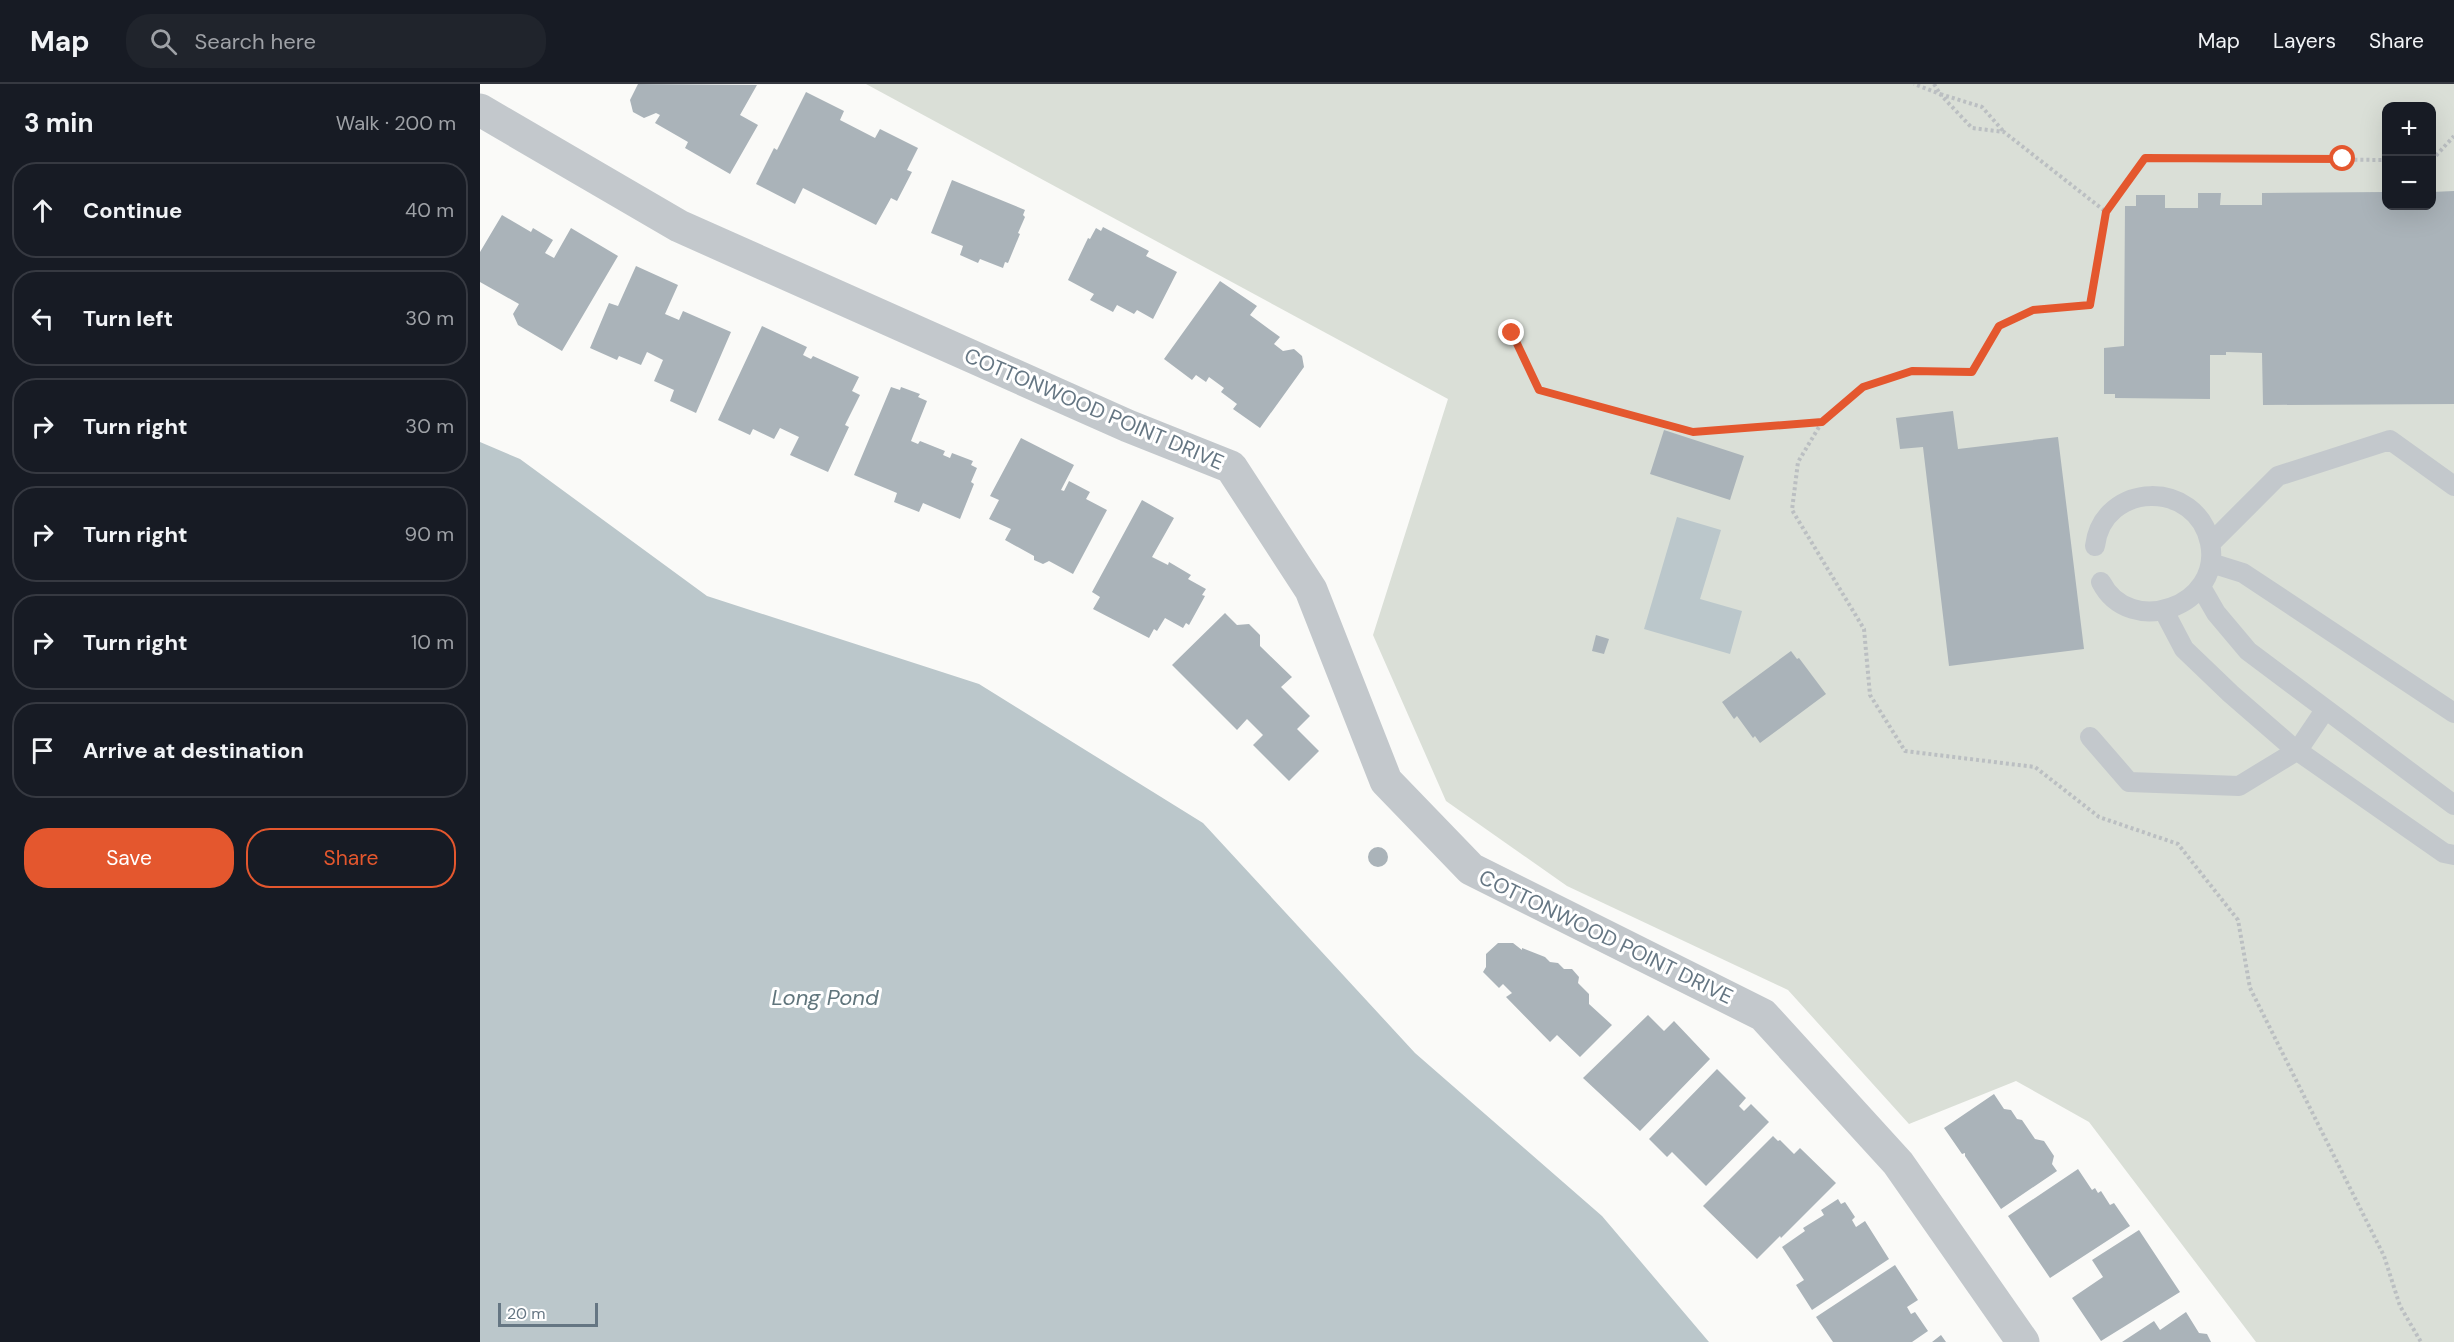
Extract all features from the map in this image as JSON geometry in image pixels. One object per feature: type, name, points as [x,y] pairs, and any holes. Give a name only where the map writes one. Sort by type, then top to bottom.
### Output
[{"type":"street","name":"COTTONWOOD POINT DRIVE","points":[[480,110],[679,226],[1128,426],[1231,467],[1311,590],[1386,781],[1471,870],[1763,1015],[1898,1163],[2023,1342]]},
{"type":"lane","points":[[2102,582],[2106,590],[2120,603],[2137,610],[2156,613],[2175,608],[2192,598],[2201,587],[2211,554],[2278,476],[2390,440],[2454,486]]},
{"type":"lane","points":[[2095,546],[2096,537],[2104,520],[2118,506],[2136,498],[2155,495],[2175,499],[2191,510],[2204,525],[2211,554],[2454,713]]},
{"type":"lane","points":[[2201,587],[2216,613],[2248,651],[2454,805]]},
{"type":"lane","points":[[2164,611],[2184,649],[2231,694],[2298,750],[2444,853],[2454,855]]},
{"type":"lane","points":[[2090,737],[2129,782],[2239,786],[2298,750],[2325,710]]},
{"type":"path","points":[[1914,84],[1982,106],[2004,132],[2106,212]]},
{"type":"path","points":[[1934,84],[1940,94],[1972,128],[2004,132]]},
{"type":"path","points":[[2436,156],[2454,136]]},
{"type":"path","points":[[2382,160],[2145,158],[2106,212],[2090,305],[2033,310],[1999,326],[1972,372],[1912,371],[1863,387],[1822,422],[1798,462],[1792,510],[1863,629],[1870,695],[1905,751],[2035,767],[2099,817],[2178,844],[2238,920],[2250,988],[2384,1256],[2400,1306],[2421,1342]]},
{"type":"path","points":[[1512,333],[1539,390],[1693,432],[1822,422]]},
{"type":"shaded area","points":[[866,84],[2454,84],[2454,1342],[2256,1342],[2089,1122],[2016,1081],[1909,1124],[1788,990],[1567,886],[1446,801],[1373,635],[1448,399]]},
{"type":"water","name":"Long Pond","points":[[480,442],[520,459],[707,596],[979,684],[1203,823],[1415,1053],[1602,1216],[1709,1342],[480,1342]]},
{"type":"water","points":[[1677,517],[1721,530],[1700,599],[1742,611],[1730,654],[1644,629]]},
{"type":"building","points":[[638,84],[757,85],[740,115],[758,125],[730,174],[685,148],[688,142],[655,123],[660,115],[656,113],[644,118],[633,112],[630,100]]},
{"type":"building","points":[[806,92],[844,111],[840,120],[875,138],[880,129],[918,148],[907,170],[912,172],[897,201],[891,198],[876,225],[803,188],[795,204],[756,184],[774,148],[777,150]]},
{"type":"building","points":[[952,180],[1025,210],[1023,215],[1025,217],[1018,233],[1020,234],[1008,263],[1005,262],[1003,268],[980,259],[978,263],[960,255],[963,246],[931,233]]},
{"type":"building","points":[[2454,191],[2454,404],[2263,405],[2262,353],[2226,352],[2226,355],[2210,355],[2210,399],[2115,398],[2115,394],[2104,394],[2104,348],[2124,346],[2125,206],[2136,206],[2136,195],[2165,195],[2165,208],[2198,208],[2198,193],[2221,193],[2220,205],[2262,205],[2262,193],[2382,192],[2382,210],[2436,210],[2436,192]]},
{"type":"building","points":[[502,215],[531,232],[533,228],[553,240],[545,253],[554,258],[571,228],[618,256],[562,351],[518,325],[513,314],[519,304],[480,282],[480,252]]},
{"type":"building","points":[[1103,227],[1149,251],[1146,256],[1177,272],[1153,319],[1137,310],[1134,314],[1117,305],[1113,312],[1090,300],[1094,294],[1068,280],[1088,238],[1090,239],[1096,228],[1101,231]]},
{"type":"building","points":[[636,266],[678,285],[665,314],[679,320],[683,311],[731,332],[696,413],[670,401],[674,390],[654,381],[663,360],[647,352],[641,365],[619,356],[617,360],[590,348],[609,303],[618,306]]},
{"type":"building","points":[[1220,281],[1257,306],[1250,315],[1280,337],[1274,344],[1283,351],[1294,349],[1302,356],[1304,367],[1260,428],[1233,409],[1237,404],[1221,392],[1224,388],[1209,377],[1206,382],[1196,375],[1192,380],[1164,359]]},
{"type":"building","points":[[762,326],[807,347],[803,355],[811,359],[813,356],[859,377],[852,391],[860,395],[845,425],[849,427],[828,472],[790,455],[799,437],[780,428],[774,439],[753,429],[750,435],[718,420]]},
{"type":"building","points":[[891,387],[900,390],[901,387],[920,394],[918,397],[927,401],[911,441],[918,444],[920,441],[945,451],[943,455],[950,458],[952,453],[973,461],[971,465],[977,468],[971,482],[974,484],[960,519],[923,503],[919,512],[894,502],[897,493],[854,475]]},
{"type":"building","points":[[1953,411],[1958,449],[2058,437],[2084,649],[1949,666],[1923,447],[1900,449],[1896,418]]},
{"type":"building","points":[[1664,430],[1744,456],[1730,500],[1650,474]]},
{"type":"building","points":[[1021,438],[1074,465],[1061,490],[1064,491],[1069,481],[1090,492],[1086,499],[1107,510],[1073,574],[1049,561],[1043,564],[1034,560],[1034,556],[1005,540],[1011,529],[989,519],[999,500],[990,496]]},
{"type":"building","points":[[1142,500],[1174,518],[1152,557],[1168,565],[1169,562],[1191,575],[1188,579],[1206,589],[1202,595],[1205,596],[1189,625],[1186,623],[1183,628],[1165,618],[1157,631],[1154,629],[1149,638],[1093,609],[1100,597],[1092,592]]},
{"type":"building","points":[[1225,613],[1237,625],[1249,624],[1260,635],[1260,646],[1292,677],[1281,687],[1310,716],[1297,729],[1319,751],[1289,781],[1253,745],[1263,735],[1247,719],[1237,730],[1172,665]]},
{"type":"building","points":[[1596,635],[1609,639],[1604,654],[1592,651]]},
{"type":"building","points":[[1791,651],[1826,694],[1760,743],[1755,736],[1753,738],[1737,716],[1734,719],[1722,702]]},
{"type":"building","points":[[1378,847],[1385,850],[1388,857],[1385,864],[1378,867],[1371,864],[1368,857],[1371,850]]},
{"type":"building","points":[[1498,943],[1513,943],[1522,950],[1522,948],[1545,957],[1550,962],[1558,963],[1564,969],[1572,969],[1579,977],[1578,983],[1589,994],[1589,1004],[1612,1025],[1580,1057],[1557,1035],[1550,1042],[1506,997],[1512,993],[1503,984],[1499,988],[1483,972],[1486,967],[1486,954]]},
{"type":"building","points":[[1648,1015],[1664,1031],[1674,1021],[1710,1059],[1640,1131],[1583,1078]]},
{"type":"building","points":[[1717,1069],[1746,1098],[1739,1106],[1744,1111],[1751,1104],[1769,1122],[1706,1186],[1672,1152],[1667,1157],[1649,1139]]},
{"type":"building","points":[[1994,1094],[2004,1109],[2011,1110],[2017,1119],[2022,1120],[2035,1139],[2044,1141],[2054,1156],[2052,1164],[2057,1171],[2001,1209],[1965,1153],[1962,1154],[1944,1128]]},
{"type":"building","points":[[1773,1136],[1794,1154],[1800,1148],[1836,1183],[1757,1259],[1703,1206]]},
{"type":"building","points":[[2078,1169],[2092,1190],[2095,1188],[2098,1193],[2101,1191],[2110,1205],[2114,1203],[2130,1226],[2050,1278],[2008,1216]]},
{"type":"building","points":[[1838,1199],[1841,1204],[1845,1202],[1855,1217],[1852,1220],[1856,1227],[1865,1221],[1889,1259],[1812,1310],[1796,1285],[1804,1280],[1782,1247],[1805,1231],[1803,1228],[1824,1215],[1821,1210]]},
{"type":"building","points":[[2139,1230],[2180,1292],[2101,1341],[2072,1298],[2103,1277],[2092,1260]]},
{"type":"building","points":[[1895,1265],[1918,1300],[1907,1307],[1911,1314],[1915,1312],[1928,1331],[1912,1342],[1833,1342],[1816,1317]]},
{"type":"building","points":[[2186,1312],[2199,1333],[2207,1334],[2211,1342],[2122,1342],[2154,1321],[2160,1330]]},
{"type":"building","points":[[1941,1335],[1946,1342],[1932,1342]]},
{"type":"route","points":[[1512,333],[1539,390],[1693,432],[1822,422],[1863,387],[1912,371],[1972,372],[1999,326],[2033,310],[2090,305],[2106,212],[2145,158],[2343,159]]}]
